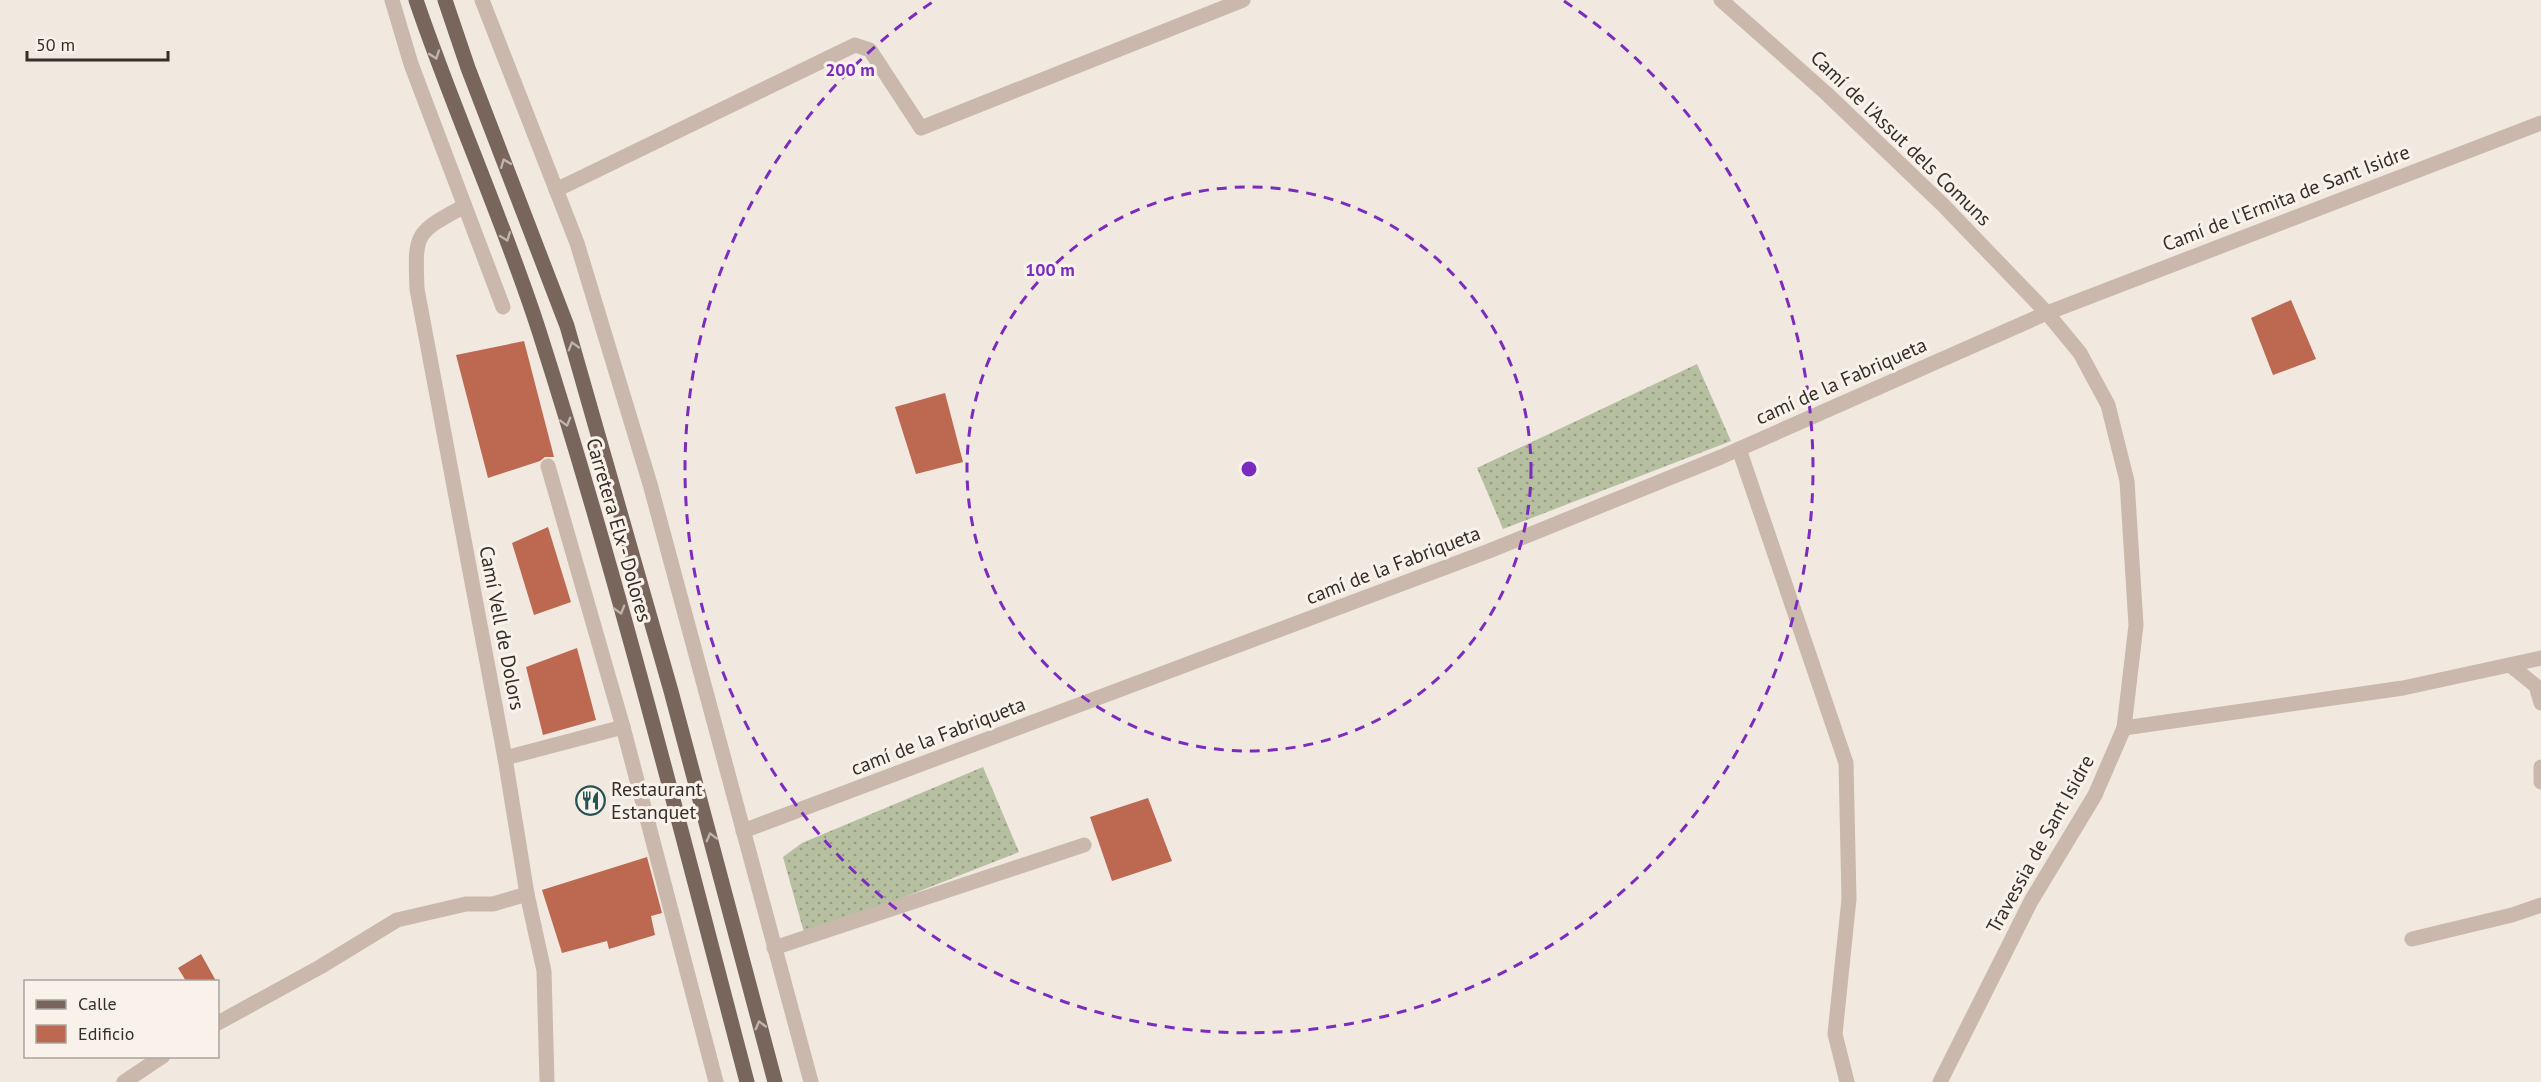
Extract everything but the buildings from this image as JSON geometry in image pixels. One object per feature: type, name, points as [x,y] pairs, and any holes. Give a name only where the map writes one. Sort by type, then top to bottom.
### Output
[{"type":"main road","name":"Carretera Elx - Dolores","points":[[416,0],[442,77],[508,244],[539,331],[645,696],[747,1082]]},
{"type":"main road","name":"Carretera Elx - Dolores","points":[[445,0],[468,68],[567,326],[677,712],[775,1082]]},
{"type":"street","points":[[392,0],[411,64],[463,207],[503,307]]},
{"type":"street","points":[[482,0],[577,243],[650,484],[811,1082]]},
{"type":"street","points":[[556,190],[855,45],[870,50],[921,128],[1243,0]]},
{"type":"street","name":"Camí de l'Assut dels Comuns","points":[[1721,0],[1827,94],[1943,205],[2047,313]]},
{"type":"street","name":"Camí de l'Ermita de Sant Isidre","points":[[2047,313],[2541,123]]},
{"type":"street","name":"Camí Vell de Dolors","points":[[463,207],[428,225],[416,248],[417,289],[505,758],[527,894],[544,971],[547,1082]]},
{"type":"street","name":"camí de la Fabriqueta","points":[[743,831],[1489,551],[1739,449],[2047,313]]},
{"type":"street","name":"Travessia de Sant Isidre","points":[[1941,1082],[2031,901],[2095,795],[2124,728],[2136,625],[2127,481],[2108,405],[2080,353],[2047,313]]},
{"type":"street","points":[[1739,449],[1846,763],[1849,899],[1834,1034],[1847,1082]]},
{"type":"street","points":[[548,465],[623,727],[717,1082]]},
{"type":"street","points":[[2124,728],[2403,688],[2541,658]]},
{"type":"street","points":[[2510,665],[2536,686],[2541,703]]},
{"type":"street","points":[[505,758],[623,727]]},
{"type":"street","points":[[2541,767],[2541,782]]},
{"type":"street","points":[[774,948],[1084,845]]},
{"type":"street","points":[[219,1022],[320,967],[397,920],[466,904],[493,904],[527,894]]},
{"type":"street","points":[[2412,939],[2512,915],[2541,905]]},
{"type":"street","points":[[124,1082],[160,1058]]},
{"type":"green space","points":[[1697,364],[1731,441],[1503,529],[1477,468]]},
{"type":"green space","points":[[983,767],[1019,852],[805,936],[783,857],[802,843]]},
{"type":"place","name":"Restaurant Estanquet","points":[[590,800]]}]
